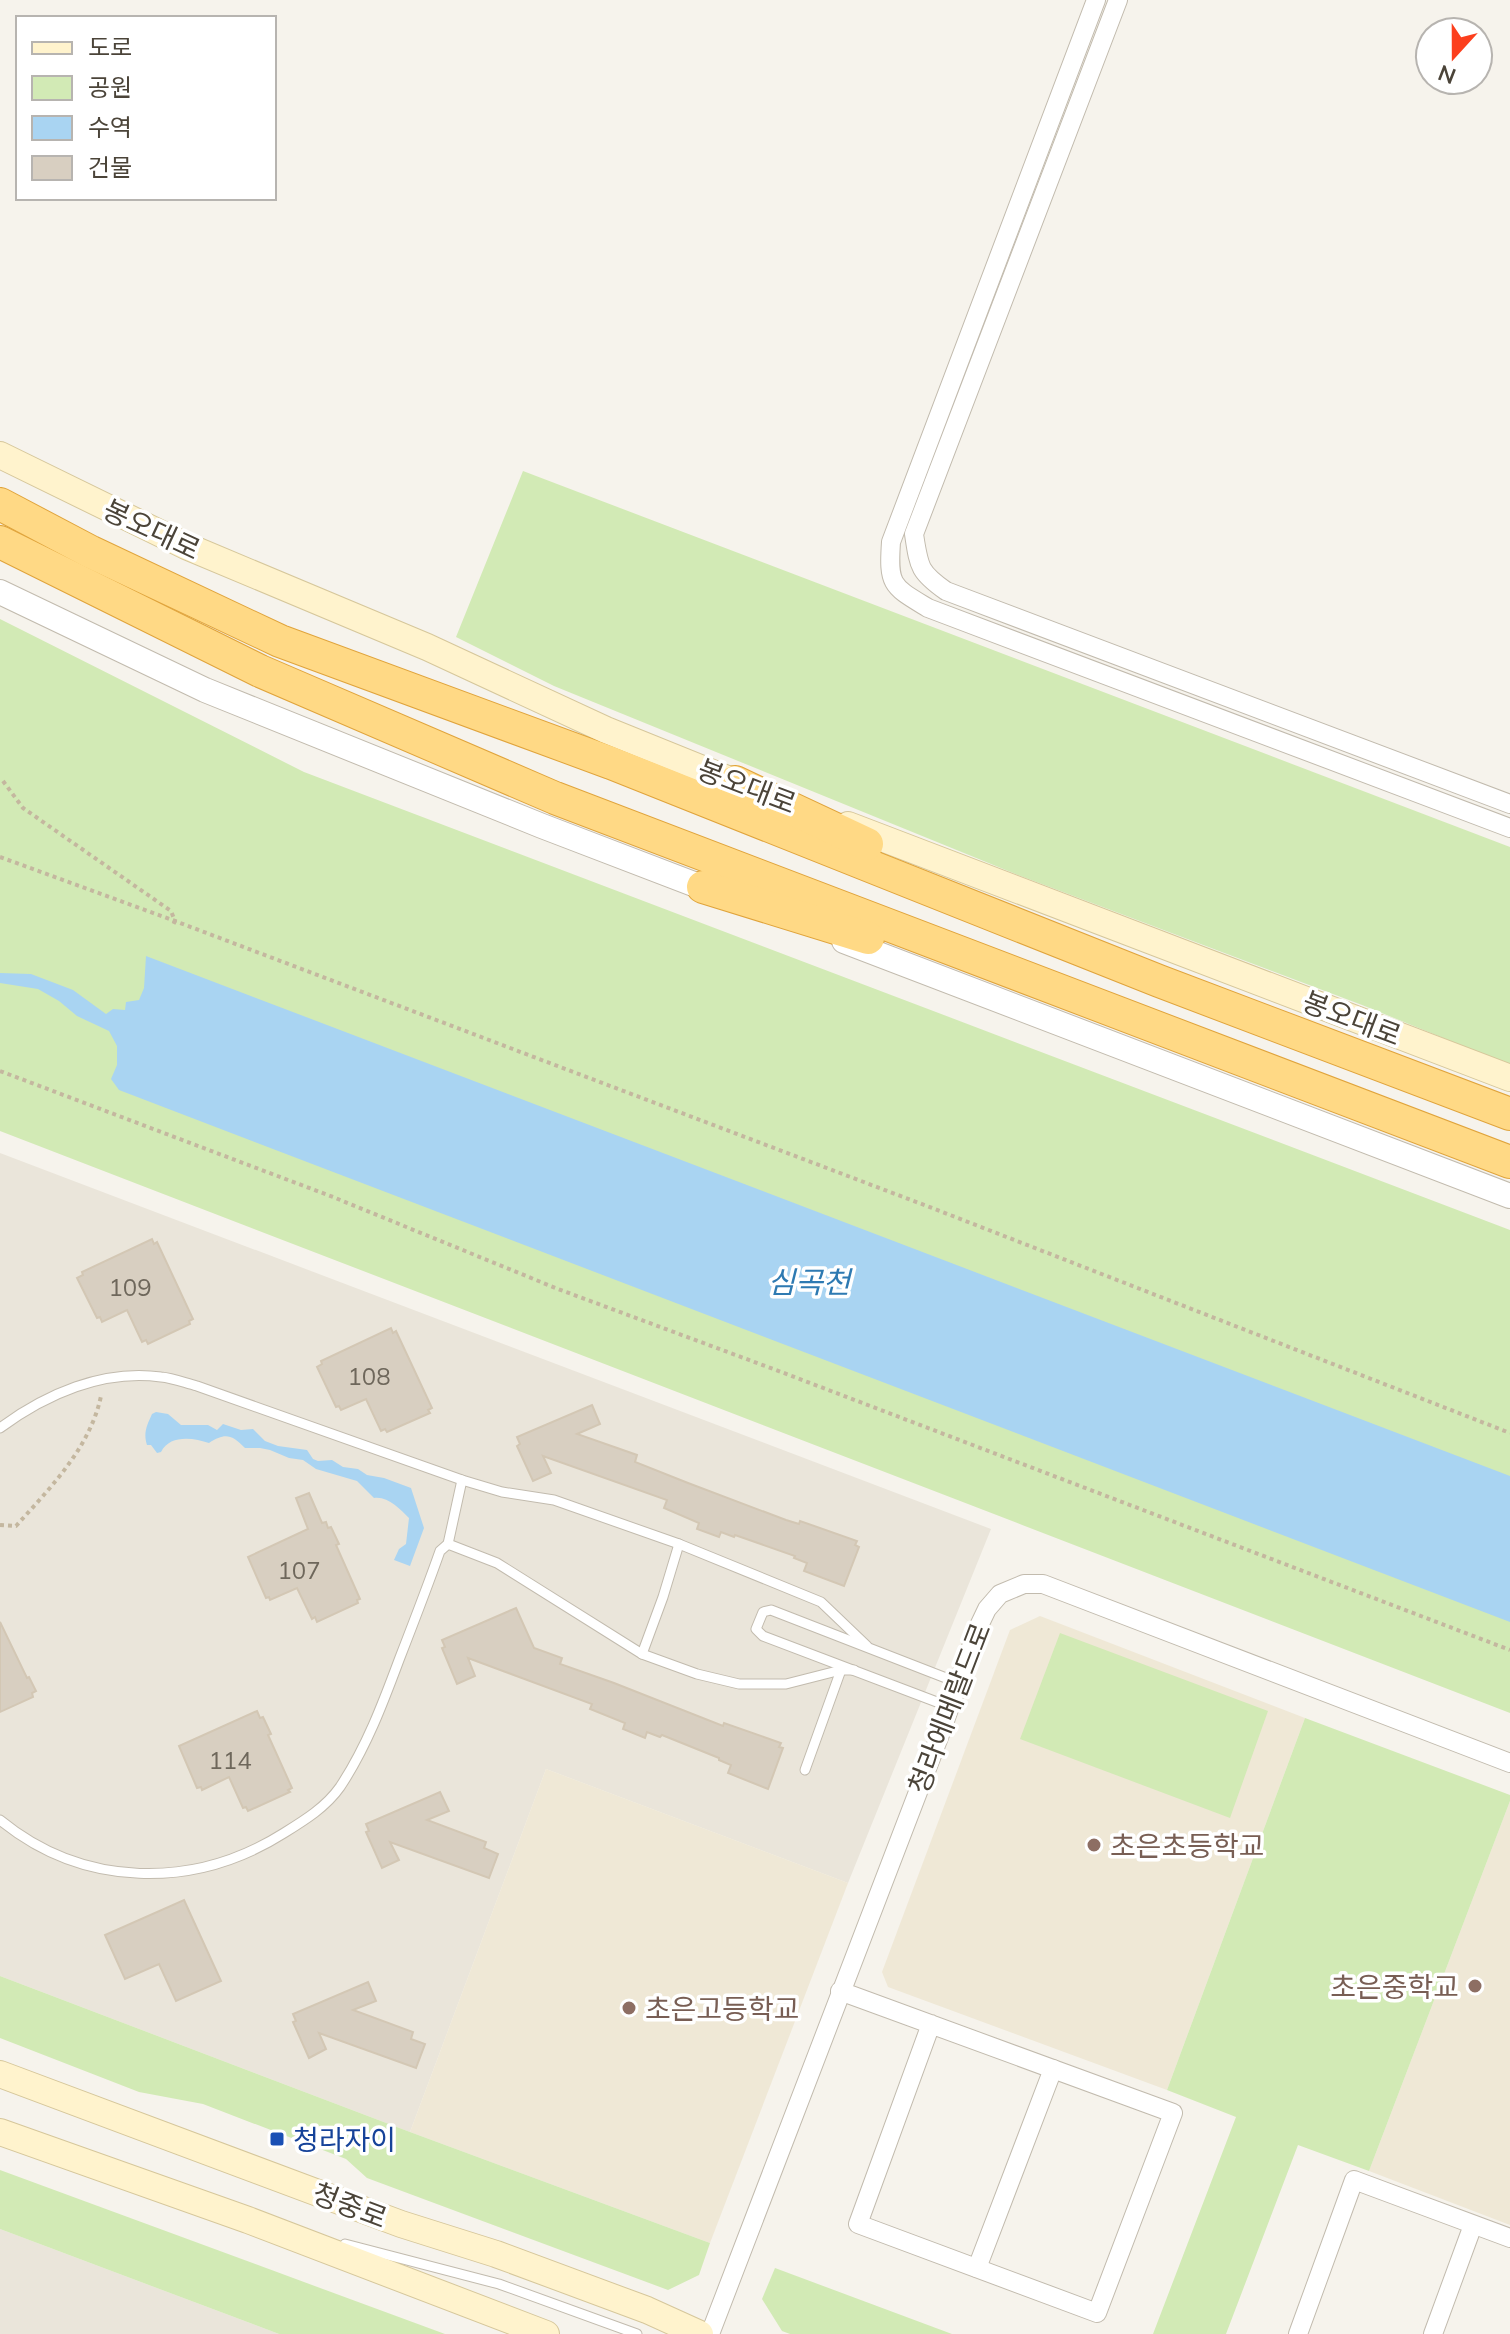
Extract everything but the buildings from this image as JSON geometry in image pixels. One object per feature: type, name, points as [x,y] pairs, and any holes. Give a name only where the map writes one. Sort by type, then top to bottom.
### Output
[{"type":"highway","name":"봉오대로","points":[[0,504],[91,552],[280,641],[611,763],[1159,981],[1510,1114]]},
{"type":"highway","points":[[0,542],[260,671],[555,798],[1510,1162]]},
{"type":"highway","points":[[735,782],[1159,981]]},
{"type":"highway","points":[[703,887],[1142,1022]]},
{"type":"highway","points":[[1257,1017],[1510,1096]]},
{"type":"highway","points":[[1236,1058],[1510,1184]]},
{"type":"main road","name":"봉오대로","points":[[0,455],[186,546],[427,647],[606,730],[1510,1078]]},
{"type":"main road","name":"청중로","points":[[0,2074],[401,2224],[496,2254],[647,2310],[700,2334]]},
{"type":"main road","name":"청중로","points":[[0,2132],[248,2220],[546,2334]]},
{"type":"street","points":[[1096,0],[891,542],[889,572],[898,589],[928,608],[1510,828]]},
{"type":"street","points":[[1118,0],[914,534],[918,559],[925,576],[946,591],[1510,804]]},
{"type":"street","points":[[0,592],[205,690],[542,826],[1510,1196]]},
{"type":"street","name":"청라에메랄드로","points":[[710,2334],[977,1630],[987,1609],[1000,1594],[1024,1584],[1043,1584],[1510,1763]]},
{"type":"street","points":[[840,1991],[931,2024],[1173,2113],[1097,2313],[858,2224],[931,2024]]},
{"type":"street","points":[[977,2268],[1053,2069]]},
{"type":"street","points":[[1298,2334],[1354,2180],[1510,2238]]},
{"type":"street","points":[[1433,2334],[1473,2225]]},
{"type":"lane","points":[[0,1428],[61,1393],[105,1378],[164,1377],[462,1480],[502,1492],[554,1500],[679,1544],[821,1602],[867,1646]]},
{"type":"lane","points":[[0,1820],[62,1858],[112,1872],[161,1873],[217,1864],[241,1855],[277,1838],[317,1811],[340,1787],[369,1734],[440,1551],[448,1544],[462,1480]]},
{"type":"lane","points":[[448,1544],[497,1563],[642,1654],[697,1674],[739,1684],[786,1684],[841,1670],[854,1670]]},
{"type":"lane","points":[[642,1654],[679,1544]]},
{"type":"lane","points":[[950,1707],[763,1636],[756,1629],[763,1612],[771,1610],[946,1678],[956,1685]]},
{"type":"lane","points":[[805,1770],[841,1670]]},
{"type":"lane","points":[[248,2220],[499,2284],[637,2334]]},
{"type":"path","points":[[3,781],[23,808],[171,911],[175,921],[172,927]]},
{"type":"path","points":[[0,857],[927,1206],[1510,1433]]},
{"type":"path","points":[[0,1071],[333,1197],[558,1289],[1510,1650]]},
{"type":"path","points":[[0,1525],[16,1526],[58,1480],[83,1442],[99,1406],[105,1378]]},
{"type":"shaded area","name":"청라자이","points":[[0,1153],[991,1529],[848,1883],[546,1769],[410,2132],[0,1976]]},
{"type":"shaded area","name":"초은초등학교","points":[[1040,1616],[1305,1718],[1167,2090],[888,1987],[882,1972],[1010,1630]]},
{"type":"shaded area","name":"초은고등학교","points":[[546,1769],[848,1883],[710,2243],[410,2132]]},
{"type":"shaded area","name":"초은중학교","points":[[1510,1801],[1510,2225],[1369,2171]]},
{"type":"shaded area","points":[[0,2229],[279,2334],[0,2334]]},
{"type":"green space","points":[[523,471],[1510,847],[1510,1065],[1362,1005],[1018,875],[554,686],[456,637]]},
{"type":"green space","points":[[0,619],[304,772],[1510,1230],[1510,1713],[0,1131]]},
{"type":"green space","points":[[1060,1633],[1268,1711],[1230,1818],[1020,1739]]},
{"type":"green space","points":[[1305,1718],[1510,1795],[1510,1801],[1369,2171],[1298,2145],[1226,2334],[1153,2334],[1236,2117],[1167,2090]]},
{"type":"green space","points":[[0,1976],[710,2243],[699,2275],[668,2290],[367,2178],[346,2159],[203,2104],[139,2092],[0,2038]]},
{"type":"green space","points":[[0,2170],[445,2334],[279,2334],[0,2229]]},
{"type":"green space","points":[[775,2268],[952,2334],[790,2334],[782,2331],[762,2299]]},
{"type":"water","name":"심곡천","points":[[146,956],[1510,1476],[1510,1622],[119,1090],[111,1079],[117,1065],[117,1046],[109,1031],[77,1016],[38,989],[0,983],[0,973],[31,974],[73,990],[106,1014],[113,1009],[125,1010],[126,1002],[139,1000],[144,988]]},
{"type":"water","points":[[152,1414],[168,1414],[181,1425],[208,1425],[217,1430],[223,1424],[241,1430],[253,1429],[265,1441],[307,1450],[318,1461],[332,1460],[343,1467],[358,1469],[367,1475],[411,1488],[424,1528],[410,1566],[394,1560],[399,1549],[406,1544],[409,1518],[389,1501],[374,1498],[357,1481],[316,1469],[303,1460],[270,1450],[245,1448],[228,1436],[209,1443],[176,1440],[157,1453],[151,1445],[147,1445],[145,1437]]},
{"type":"place","name":"초은초등학교","points":[[1094,1845]]},
{"type":"place","name":"초은중학교","points":[[1475,1986]]},
{"type":"place","name":"초은고등학교","points":[[629,2008]]},
{"type":"place","name":"청라자이","points":[[277,2139]]}]
